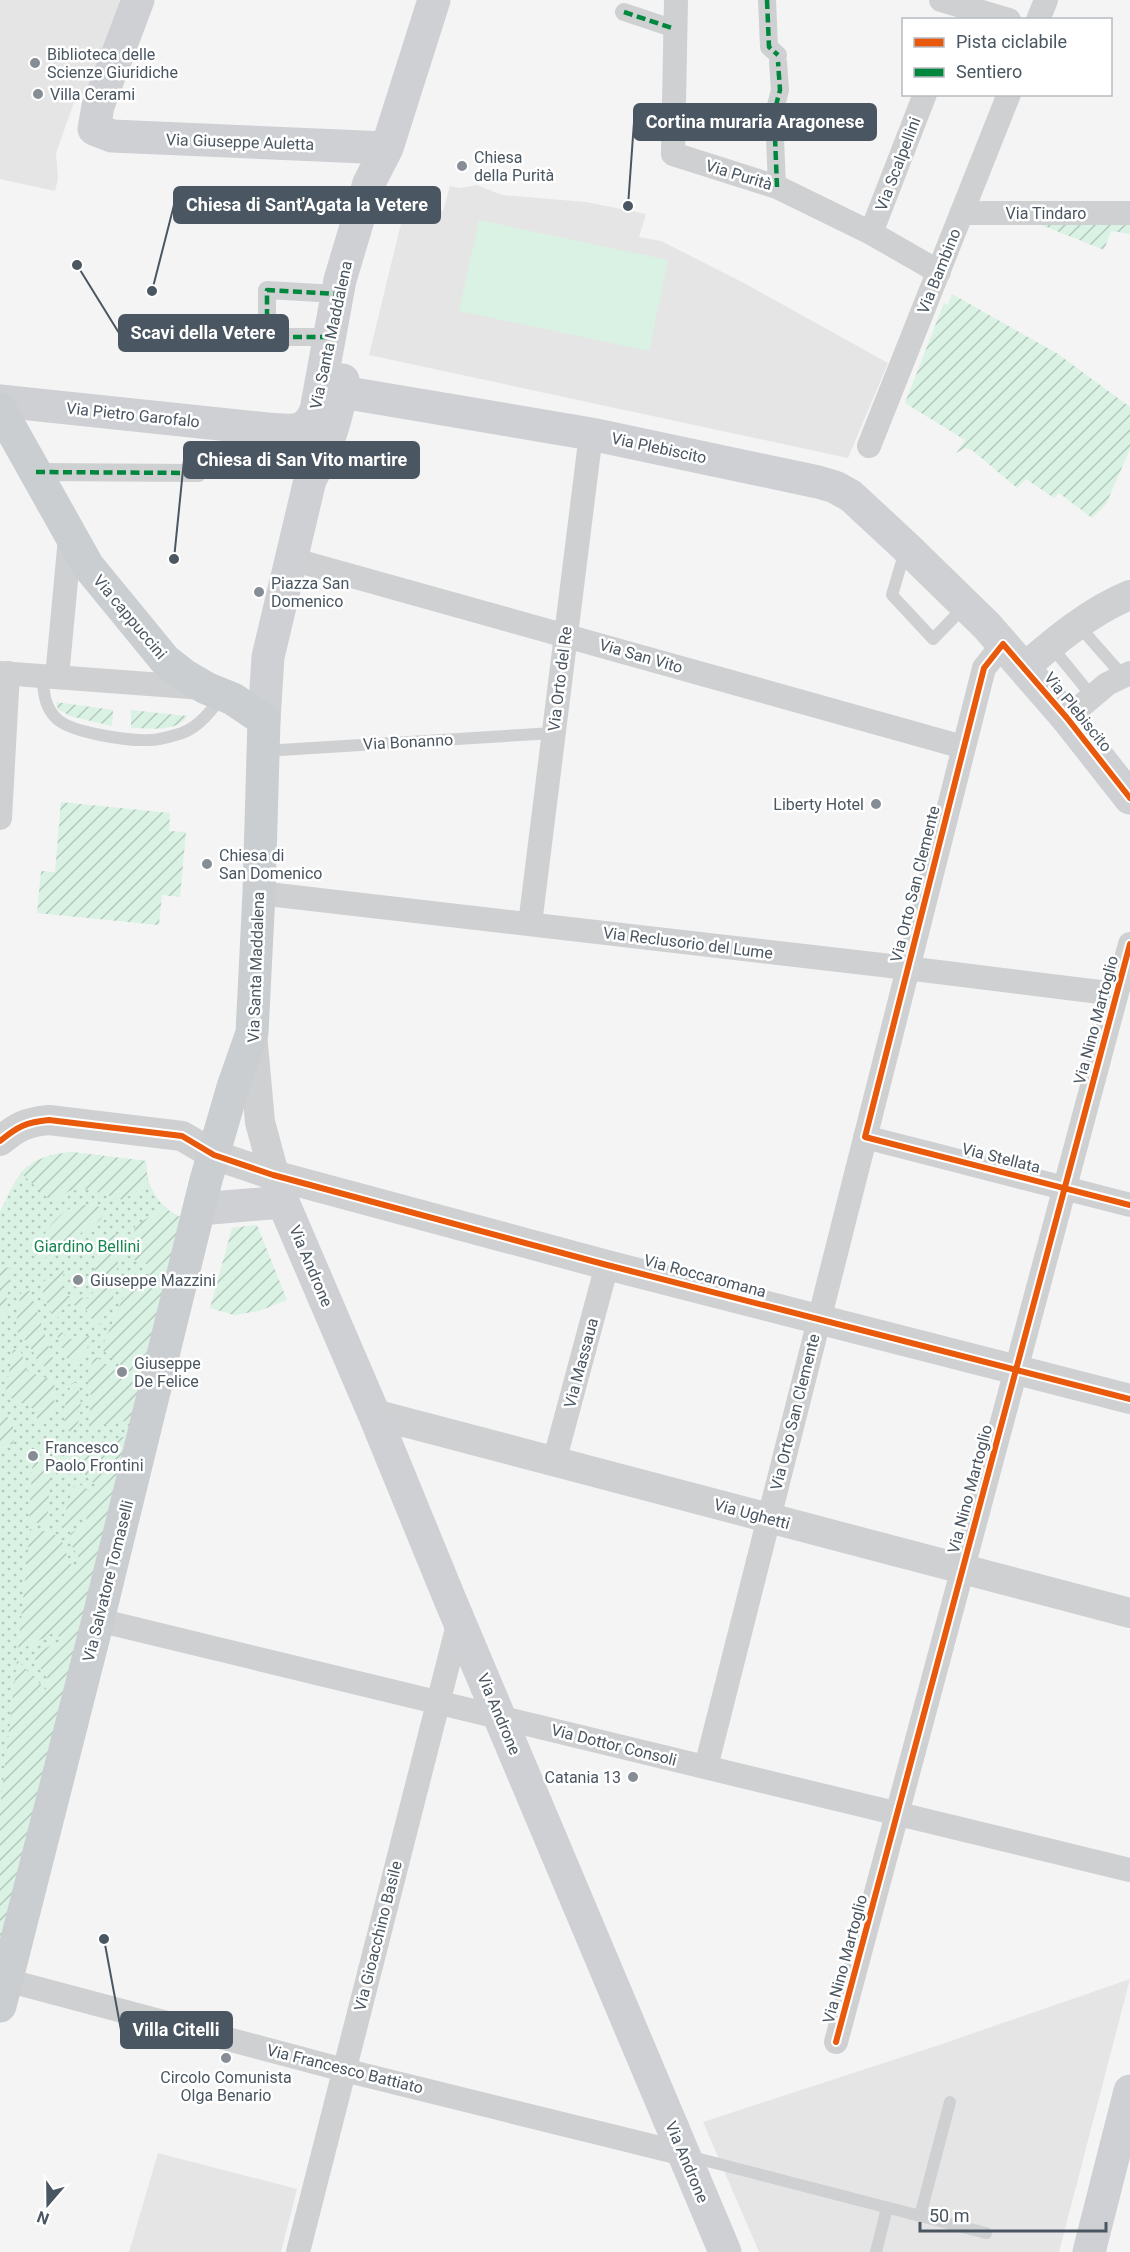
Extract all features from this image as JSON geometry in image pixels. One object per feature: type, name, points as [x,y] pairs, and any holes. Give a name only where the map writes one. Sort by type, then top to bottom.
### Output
[{"type":"main road","name":"Via Giuseppe Auletta","points":[[138,0],[98,106],[94,129],[112,136],[387,148]]},
{"type":"main road","name":"Via Santa Maddalena","points":[[267,429],[296,430],[305,428],[312,422],[316,411],[336,294],[369,183],[387,148],[435,0]]},
{"type":"main road","name":"Via Santa Maddalena","points":[[310,480],[324,455],[335,424],[352,320],[384,188],[387,148]]},
{"type":"main road","name":"Via Plebiscito","points":[[342,392],[591,434],[835,487],[851,496],[966,604],[1024,668],[1130,798]]},
{"type":"main road","name":"Via Pietro Garofalo","points":[[0,401],[267,429]]},
{"type":"main road","points":[[0,409],[70,538]]},
{"type":"main road","points":[[263,743],[268,657],[305,562],[310,480],[309,451],[306,444],[299,439],[267,429]]},
{"type":"main road","name":"Via cappuccini","points":[[70,538],[88,566],[165,660],[214,691],[233,699],[263,743]]},
{"type":"main road","name":"Via Santa Maddalena","points":[[252,1033],[263,743]]},
{"type":"main road","name":"Via Salvatore Tomaselli","points":[[3,1993],[217,1143],[252,1033]]},
{"type":"main road","points":[[200,1209],[278,1188]]},
{"type":"main road","name":"Via Androne","points":[[278,1188],[725,2252]]},
{"type":"main road","points":[[1089,2252],[1130,2091]]},
{"type":"street","name":"Via Purità","points":[[676,0],[673,154],[777,187],[871,233],[939,272]]},
{"type":"street","points":[[767,0],[770,47],[778,58],[780,90],[774,113],[777,187]]},
{"type":"street","points":[[1039,18],[1046,0]]},
{"type":"street","points":[[950,8],[999,18]]},
{"type":"street","points":[[624,12],[675,29]]},
{"type":"street","name":"Via Scalpellini","points":[[871,233],[924,96]]},
{"type":"street","name":"Via Bambino","points":[[868,446],[1008,96]]},
{"type":"street","name":"Via Tindaro","points":[[962,213],[1130,213]]},
{"type":"street","points":[[329,338],[267,337],[267,290],[336,294]]},
{"type":"street","name":"Via Orto del Re","points":[[530,924],[591,434]]},
{"type":"street","points":[[36,472],[198,473]]},
{"type":"street","points":[[45,676],[70,538]]},
{"type":"street","name":"Via San Vito","points":[[305,562],[963,747]]},
{"type":"street","points":[[1024,668],[1078,625],[1112,602],[1130,595]]},
{"type":"street","name":"Via Orto San Clemente","points":[[706,1767],[963,747],[984,668],[1003,644]]},
{"type":"street","points":[[0,818],[4,673],[214,691]]},
{"type":"street","points":[[1066,718],[1091,695],[1126,675]]},
{"type":"street","name":"Via Reclusorio del Lume","points":[[259,893],[1116,994]]},
{"type":"street","name":"Via Nino Martoglio","points":[[836,2042],[1130,944]]},
{"type":"street","name":"Via Santa Maddalena","points":[[252,1033],[260,1122],[278,1188]]},
{"type":"street","name":"Via Roccaromana","points":[[0,1141],[14,1129],[30,1121],[49,1120],[183,1136],[217,1143],[278,1188],[607,1265],[1130,1399]]},
{"type":"street","name":"Via Stellata","points":[[865,1137],[1130,1205]]},
{"type":"street","name":"Via Massaua","points":[[554,1462],[607,1265]]},
{"type":"street","name":"Via Ughetti","points":[[374,1414],[1130,1613]]},
{"type":"street","name":"Via Dottor Consoli","points":[[98,1620],[1130,1870]]},
{"type":"street","name":"Via Gioacchino Basile","points":[[298,2252],[459,1621]]},
{"type":"street","name":"Via Francesco Battiato","points":[[3,1993],[344,2070],[684,2154]]},
{"type":"lane","points":[[906,547],[892,595],[933,639],[966,604]]},
{"type":"lane","points":[[1078,625],[1126,675]]},
{"type":"lane","points":[[1050,645],[1091,695]]},
{"type":"lane","points":[[45,676],[45,701],[57,720],[86,732],[122,739],[151,741],[184,732],[208,715],[214,691]]},
{"type":"lane","name":"Via Bonanno","points":[[263,743],[554,733]]},
{"type":"lane","points":[[920,2216],[950,2102]]},
{"type":"lane","points":[[684,2154],[986,2233]]},
{"type":"lane","points":[[876,2252],[887,2208]]},
{"type":"shaded area","name":"Villa Cerami","points":[[0,0],[118,0],[123,2],[86,96],[77,94],[56,153],[58,179],[55,191],[0,179]]},
{"type":"shaded area","points":[[477,185],[502,195],[586,202],[646,214],[639,237],[661,241],[742,282],[888,363],[848,458],[369,355],[407,199],[443,211],[450,186],[460,188]]},
{"type":"shaded area","points":[[1130,1979],[1059,2252],[759,2252],[703,2122],[939,2045]]},
{"type":"shaded area","points":[[158,2153],[297,2189],[281,2252],[129,2252]]},
{"type":"green space","points":[[479,220],[668,260],[649,351],[459,311]]},
{"type":"green space","points":[[1039,224],[1130,224],[1130,234],[1111,231],[1104,250]]},
{"type":"green space","points":[[952,294],[1058,354],[1130,407],[1130,449],[1106,504],[1092,518],[1059,493],[1054,498],[1026,479],[1017,488],[972,450],[965,448],[956,453],[965,440],[905,403],[944,303],[948,305]]},
{"type":"green space","points":[[56,702],[113,710],[112,726],[70,716],[58,709]]},
{"type":"green space","points":[[131,710],[187,716],[177,725],[170,727],[131,728]]},
{"type":"green space","points":[[61,802],[170,813],[169,831],[186,832],[180,897],[162,895],[159,925],[37,913],[41,871],[55,872]]},
{"type":"green space","name":"Giardino Bellini","points":[[72,1152],[146,1161],[148,1179],[156,1196],[167,1209],[183,1218],[0,1942],[0,1212],[18,1177],[33,1162],[56,1154]]},
{"type":"green space","points":[[72,1152],[146,1161],[148,1184],[123,1200],[87,1189],[69,1191],[52,1202],[21,1173],[44,1158]]},
{"type":"green space","points":[[84,1205],[101,1207],[105,1212],[100,1220],[33,1266],[40,1243],[48,1228],[68,1210]]},
{"type":"green space","points":[[165,1207],[173,1214],[183,1218],[132,1420],[89,1427],[91,1396],[87,1374],[95,1356],[119,1374],[125,1368],[101,1349],[133,1274],[149,1277],[152,1266],[132,1259],[135,1226]]},
{"type":"green space","points":[[257,1225],[287,1300],[259,1311],[234,1315],[210,1308],[232,1228]]},
{"type":"green space","points":[[117,1234],[121,1239],[113,1299],[100,1325],[93,1321],[85,1308],[69,1304],[60,1312],[55,1323],[40,1284],[64,1268],[62,1295],[92,1299],[98,1240]]},
{"type":"green space","points":[[0,1265],[11,1269],[5,1311],[0,1318]]},
{"type":"green space","points":[[21,1291],[30,1291],[55,1365],[48,1367],[39,1364],[29,1344],[18,1333],[16,1324]]},
{"type":"green space","points":[[62,1332],[67,1339],[89,1336],[93,1339],[78,1361],[68,1360],[57,1335]]},
{"type":"green space","points":[[13,1349],[21,1352],[28,1372],[53,1380],[54,1404],[43,1425],[39,1424],[34,1409],[5,1395]]},
{"type":"green space","points":[[72,1383],[76,1383],[78,1388],[81,1409],[78,1423],[71,1433],[67,1429],[64,1416]]},
{"type":"green space","points":[[0,1411],[12,1425],[13,1444],[0,1445]]},
{"type":"green space","points":[[128,1436],[0,1942],[0,1809],[17,1660],[46,1690],[48,1679],[32,1655],[60,1641],[57,1631],[18,1651],[30,1529],[52,1533],[58,1537],[75,1571],[79,1558],[69,1541],[71,1533],[87,1524],[86,1515],[64,1530],[61,1524],[74,1486],[83,1485],[92,1495],[97,1486],[77,1467],[81,1447]]},
{"type":"green space","points":[[33,1456],[50,1477],[47,1524],[29,1522]]},
{"type":"marked path","points":[[767,0],[769,47],[778,55]]},
{"type":"marked path","points":[[624,12],[675,29]]},
{"type":"marked path","points":[[777,187],[774,113],[780,90],[778,62]]},
{"type":"marked path","points":[[329,337],[267,337],[267,290],[336,294]]},
{"type":"marked path","points":[[36,472],[198,473]]},
{"type":"cycle path","points":[[1130,798],[1067,718],[1003,644],[984,668],[865,1137],[1130,1205]]},
{"type":"cycle path","points":[[836,2042],[1130,944]]},
{"type":"cycle path","points":[[0,1141],[22,1126],[49,1120],[182,1136],[214,1155],[273,1175],[607,1265],[1130,1399]]},
{"type":"place","name":"Biblioteca delle Scienze Giuridiche","points":[[35,63]]},
{"type":"place","name":"Villa Cerami","points":[[38,94]]},
{"type":"place","name":"Chiesa della Purità","points":[[462,166]]},
{"type":"place","name":"Cortina muraria Aragonese","points":[[628,206]]},
{"type":"place","name":"Scavi della Vetere","points":[[77,265]]},
{"type":"place","name":"Chiesa di Sant'Agata la Vetere","points":[[152,291]]},
{"type":"place","name":"Chiesa di San Vito martire","points":[[174,559]]},
{"type":"place","name":"Piazza San Domenico","points":[[259,592]]},
{"type":"place","name":"Liberty Hotel","points":[[876,804]]},
{"type":"place","name":"Chiesa di San Domenico","points":[[207,864]]},
{"type":"place","name":"Giuseppe Mazzini","points":[[78,1280]]},
{"type":"place","name":"Giuseppe De Felice","points":[[122,1372]]},
{"type":"place","name":"Francesco Paolo Frontini","points":[[33,1456]]},
{"type":"place","name":"Catania 13","points":[[633,1777]]},
{"type":"place","name":"Villa Citelli","points":[[104,1939]]},
{"type":"place","name":"Circolo Comunista Olga Benario","points":[[226,2058]]}]
